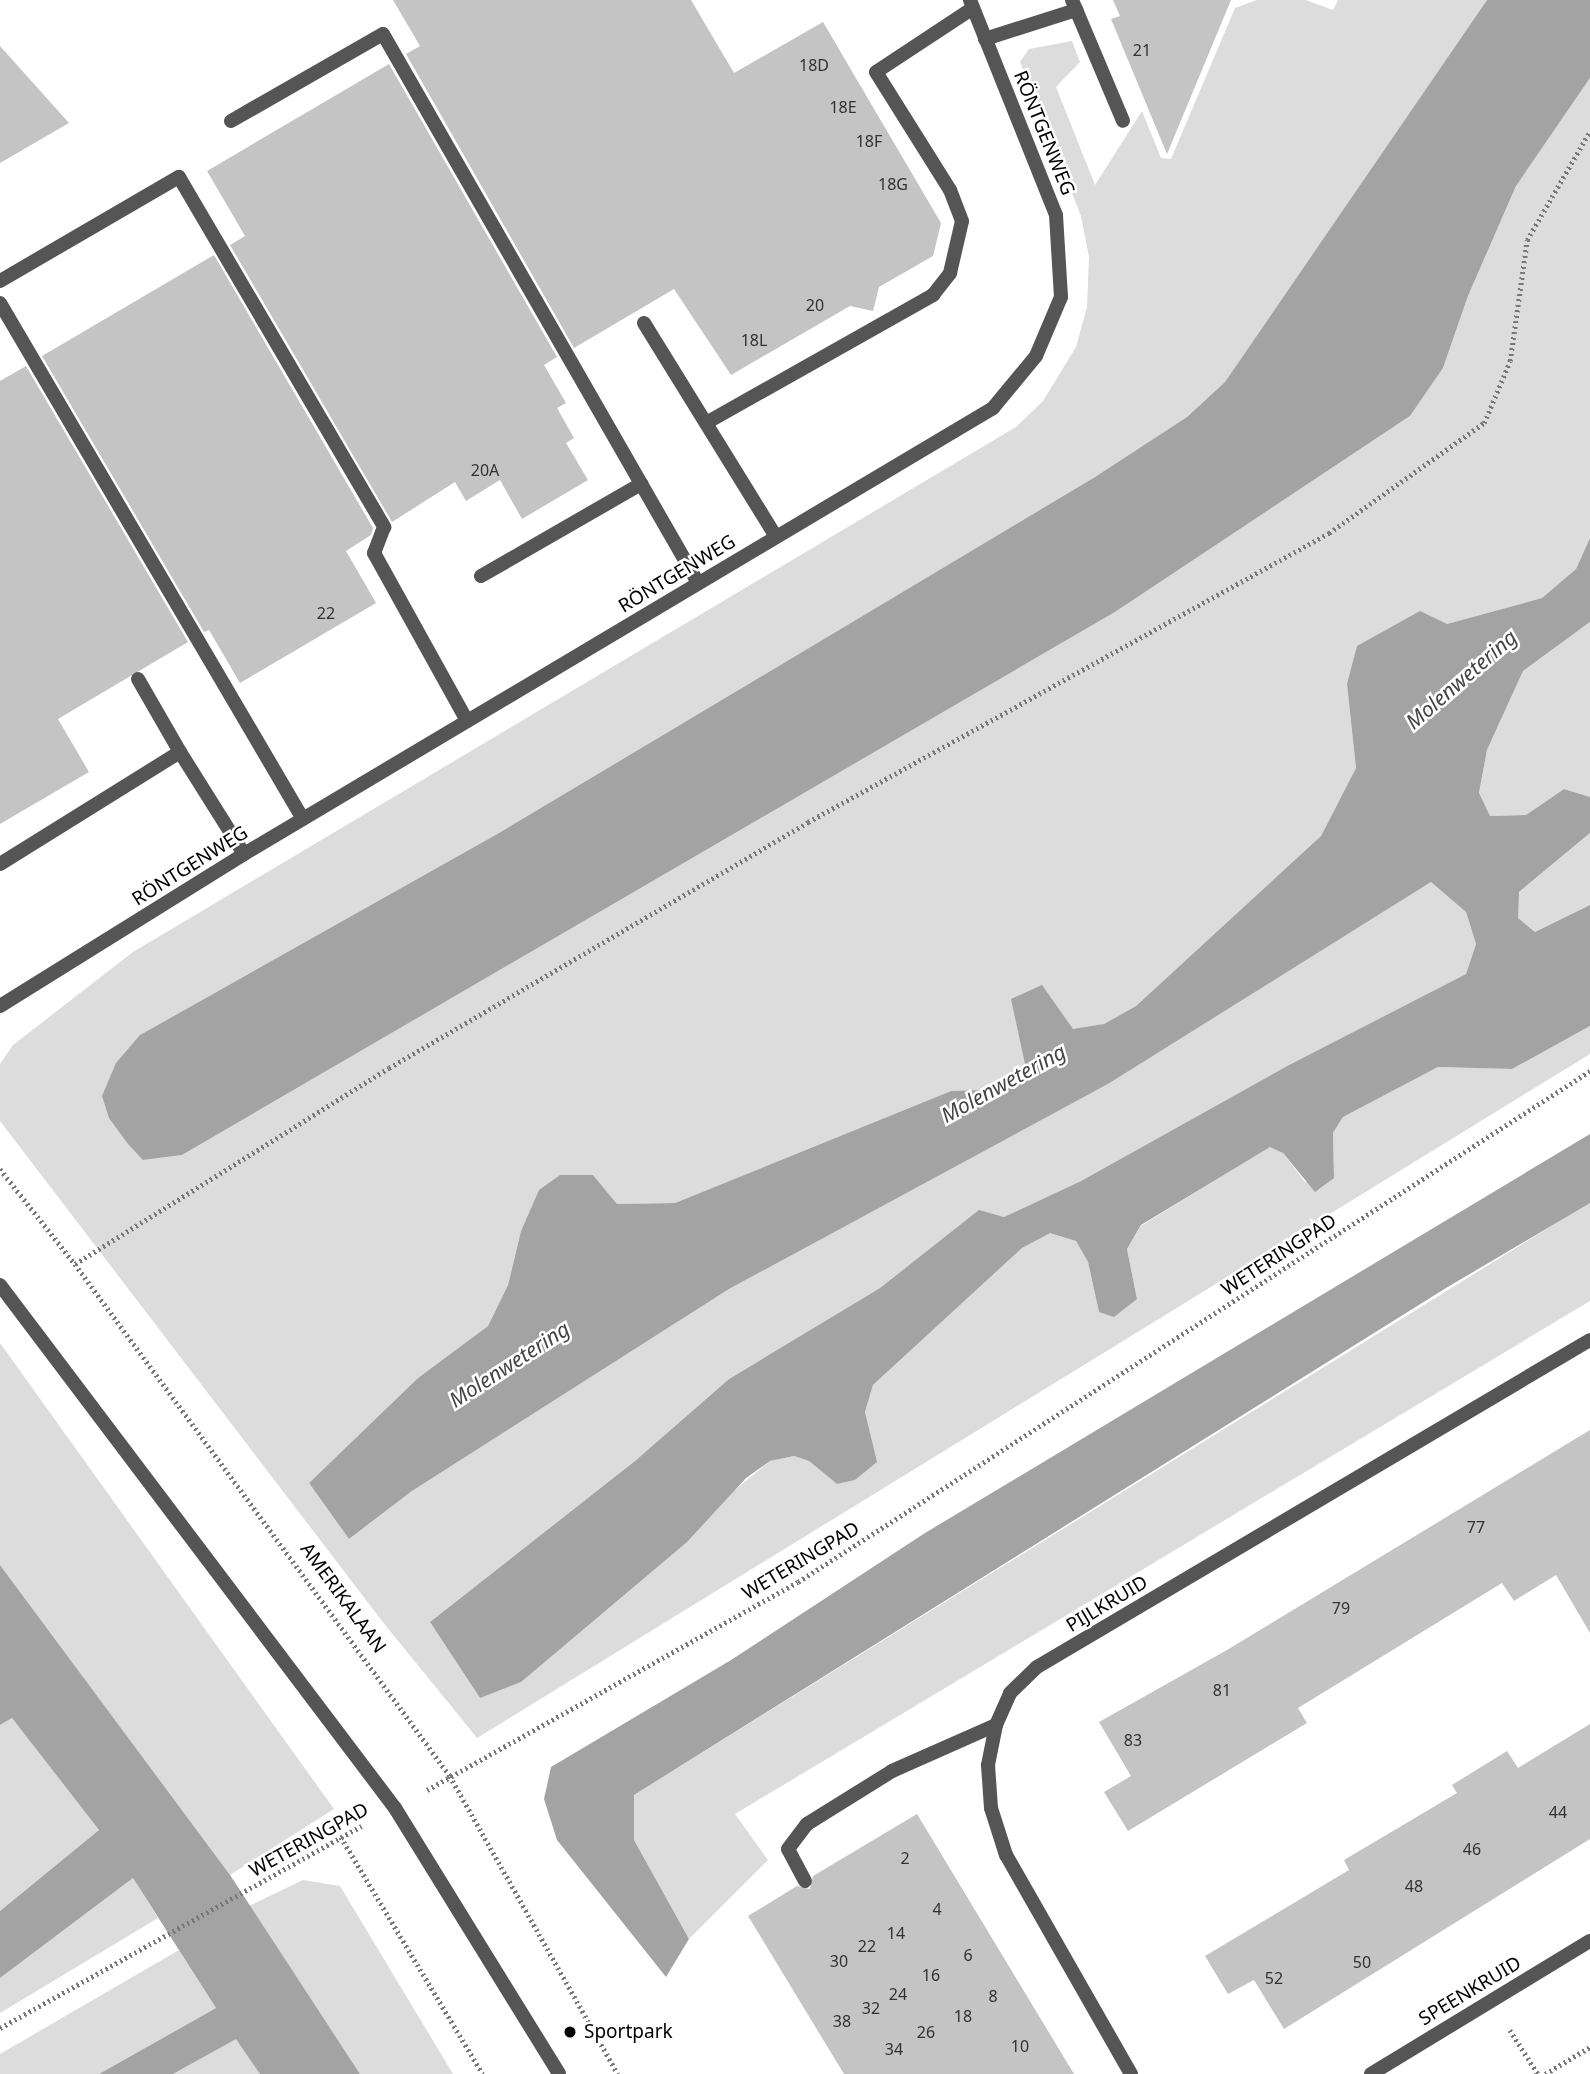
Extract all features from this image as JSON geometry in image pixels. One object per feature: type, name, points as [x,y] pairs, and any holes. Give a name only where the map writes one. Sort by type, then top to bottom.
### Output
[{"type":"street","name":"RÖNTGENWEG","points":[[0,1006],[244,854],[993,408],[1036,356],[1061,297],[1056,215],[972,4]]},
{"type":"street","points":[[706,423],[933,295],[950,272],[962,221],[950,190],[876,72],[972,4]]},
{"type":"street","points":[[985,40],[1074,5],[1122,121]]},
{"type":"street","points":[[230,121],[383,34],[698,583]]},
{"type":"street","points":[[0,281],[179,177],[384,527],[374,553],[467,721]]},
{"type":"street","points":[[0,303],[303,819]]},
{"type":"street","points":[[644,323],[776,537]]},
{"type":"street","points":[[481,576],[641,484]]},
{"type":"street","points":[[138,679],[244,854]]},
{"type":"street","points":[[0,864],[180,752]]},
{"type":"street","points":[[0,1285],[395,1808],[559,2074]]},
{"type":"street","name":"PIJLKRUID","points":[[1131,2074],[1006,1855],[991,1808],[988,1765],[996,1725],[1010,1693],[1037,1667],[1590,1340]]},
{"type":"street","points":[[805,1881],[788,1849],[807,1824],[892,1771],[996,1725]]},
{"type":"street","name":"SPEENKRUID","points":[[1371,2074],[1590,1941]]},
{"type":"path","points":[[75,1264],[377,1074],[808,822],[1329,533],[1483,423],[1510,361],[1527,240],[1590,131]]},
{"type":"path","name":"WETERINGPAD","points":[[0,2028],[798,1582],[1590,1071]]},
{"type":"path","name":"AMERIKALAAN","points":[[0,1169],[75,1264],[450,1776],[618,2074]]},
{"type":"path","points":[[341,1837],[483,2074]]},
{"type":"path","points":[[1492,2000],[1538,2074]]},
{"type":"path","points":[[1545,2074],[1590,2047]]},
{"type":"shaded area","points":[[1257,0],[1306,0],[1333,10],[1338,0],[1487,0],[1225,382],[1187,417],[1095,477],[499,833],[140,1035],[143,1160],[182,1155],[1115,612],[1410,416],[1443,368],[1468,296],[1516,186],[1590,78],[1590,538],[1576,569],[1542,598],[1447,624],[1347,684],[1356,768],[1321,836],[1136,1006],[1104,1024],[1073,1030],[1025,1064],[1007,1089],[951,1091],[675,1203],[617,1204],[593,1175],[560,1175],[539,1191],[521,1231],[508,1285],[488,1326],[418,1378],[309,1483],[349,1539],[412,1491],[729,1289],[1108,1084],[1431,882],[1466,912],[1476,944],[1466,974],[1289,1065],[1081,1181],[1004,1217],[979,1211],[880,1288],[729,1379],[635,1461],[430,1622],[480,1698],[770,1461],[794,1456],[809,1461],[837,1484],[855,1480],[876,1462],[865,1412],[873,1385],[1022,1248],[1050,1232],[1076,1241],[1088,1262],[1099,1312],[1137,1299],[1127,1249],[1141,1226],[1270,1146],[1283,1153],[1305,1182],[1334,1178],[1333,1133],[1343,1117],[1438,1067],[1512,1069],[1590,1026],[1590,1054],[477,1738],[382,1621],[0,1121],[0,1064],[13,1045],[133,952],[1016,427],[1043,401],[1076,347],[1087,307],[1089,257],[1081,216],[1020,62],[1029,49],[1072,41],[1080,62],[1056,87],[1095,185],[1142,111],[1161,158],[1171,159],[1235,8]]},
{"type":"shaded area","points":[[1590,622],[1590,797],[1564,789],[1526,815],[1489,816],[1479,794],[1487,750],[1523,671]]},
{"type":"shaded area","points":[[1590,833],[1590,905],[1535,932],[1518,918],[1518,893]]},
{"type":"shaded area","points":[[1590,1202],[1590,1301],[735,1814],[768,1860],[689,1939],[634,1840],[634,1795]]},
{"type":"shaded area","points":[[0,1343],[334,1809],[230,1875],[0,1565]]},
{"type":"shaded area","points":[[12,1718],[99,1830],[0,1911],[0,1725]]},
{"type":"shaded area","points":[[133,1878],[158,1918],[0,2013],[0,1978]]},
{"type":"shaded area","points":[[303,1880],[340,1886],[453,2074],[360,2074],[249,1906]]},
{"type":"shaded area","points":[[179,1950],[216,2008],[99,2074],[0,2074],[0,2054]]},
{"type":"shaded area","points":[[237,2038],[260,2074],[173,2074]]},
{"type":"water","points":[[1487,0],[1590,0],[1590,78],[1516,186],[1468,296],[1443,368],[1410,416],[1115,612],[182,1155],[143,1160],[128,1144],[109,1118],[102,1096],[116,1063],[140,1035],[499,833],[1095,477],[1187,417],[1225,382]]},
{"type":"water","name":"Molenwetering","points":[[1590,538],[1590,622],[1523,671],[1487,750],[1479,793],[1490,816],[1526,815],[1564,789],[1590,797],[1590,833],[1519,892],[1518,918],[1535,932],[1590,905],[1590,1026],[1512,1069],[1438,1067],[1343,1117],[1333,1133],[1334,1178],[1315,1192],[1283,1153],[1270,1147],[1141,1225],[1127,1249],[1137,1299],[1114,1317],[1099,1312],[1088,1262],[1076,1241],[1050,1233],[1022,1248],[873,1385],[865,1412],[877,1462],[855,1480],[837,1484],[809,1461],[794,1456],[770,1461],[746,1478],[687,1542],[521,1682],[480,1698],[430,1622],[635,1461],[729,1379],[880,1288],[979,1210],[1004,1217],[1081,1181],[1289,1065],[1466,974],[1476,944],[1466,912],[1431,882],[1108,1084],[729,1289],[412,1491],[349,1539],[309,1483],[418,1378],[488,1326],[508,1285],[521,1231],[539,1190],[560,1175],[593,1175],[617,1204],[675,1203],[951,1091],[1007,1089],[1025,1064],[1011,999],[1042,985],[1073,1029],[1104,1024],[1136,1006],[1321,836],[1356,768],[1347,684],[1357,646],[1420,611],[1447,624],[1542,598],[1576,569]]},
{"type":"water","points":[[1590,1134],[1590,1203],[1446,1288],[634,1795],[634,1840],[689,1939],[666,1977],[557,1840],[544,1799],[551,1767],[731,1660],[925,1533]]},
{"type":"water","points":[[0,1565],[230,1875],[360,2074],[260,2074],[236,2039],[173,2074],[99,2074],[216,2008],[133,1878],[0,1978],[0,1911],[99,1830],[12,1718],[0,1725]]},
{"type":"building","points":[[393,0],[691,0],[734,73],[823,22],[941,223],[933,256],[879,287],[873,311],[850,306],[731,375],[674,289],[574,348],[406,54],[420,46]]},
{"type":"building","points":[[1113,0],[1231,0],[1167,154],[1111,19],[1120,16]]},
{"type":"building","points":[[0,46],[69,123],[0,163]]},
{"type":"building","points":[[389,64],[557,357],[544,365],[566,403],[557,408],[574,438],[566,443],[588,480],[522,519],[500,480],[466,501],[455,482],[392,522],[230,245],[245,236],[207,171]]},
{"type":"building","points":[[214,255],[373,528],[371,535],[346,551],[376,603],[240,683],[209,630],[204,632],[42,356]]},
{"type":"building","points":[[26,366],[188,642],[58,719],[89,772],[0,824],[0,381]]},
{"type":"building","points":[[1590,1430],[1590,1633],[1556,1575],[1514,1601],[1502,1583],[1298,1708],[1307,1723],[1128,1831],[1104,1792],[1131,1776],[1099,1722],[1227,1650]]},
{"type":"building","points":[[1590,1724],[1590,1839],[1284,2029],[1254,1980],[1228,1994],[1205,1956],[1349,1870],[1344,1860],[1457,1793],[1452,1785],[1507,1751],[1518,1768]]},
{"type":"building","points":[[917,1814],[1074,2074],[844,2074],[748,1916],[797,1886],[810,1889],[813,1876]]},
{"type":"place","name":"Sportpark","points":[[570,2032]]}]
